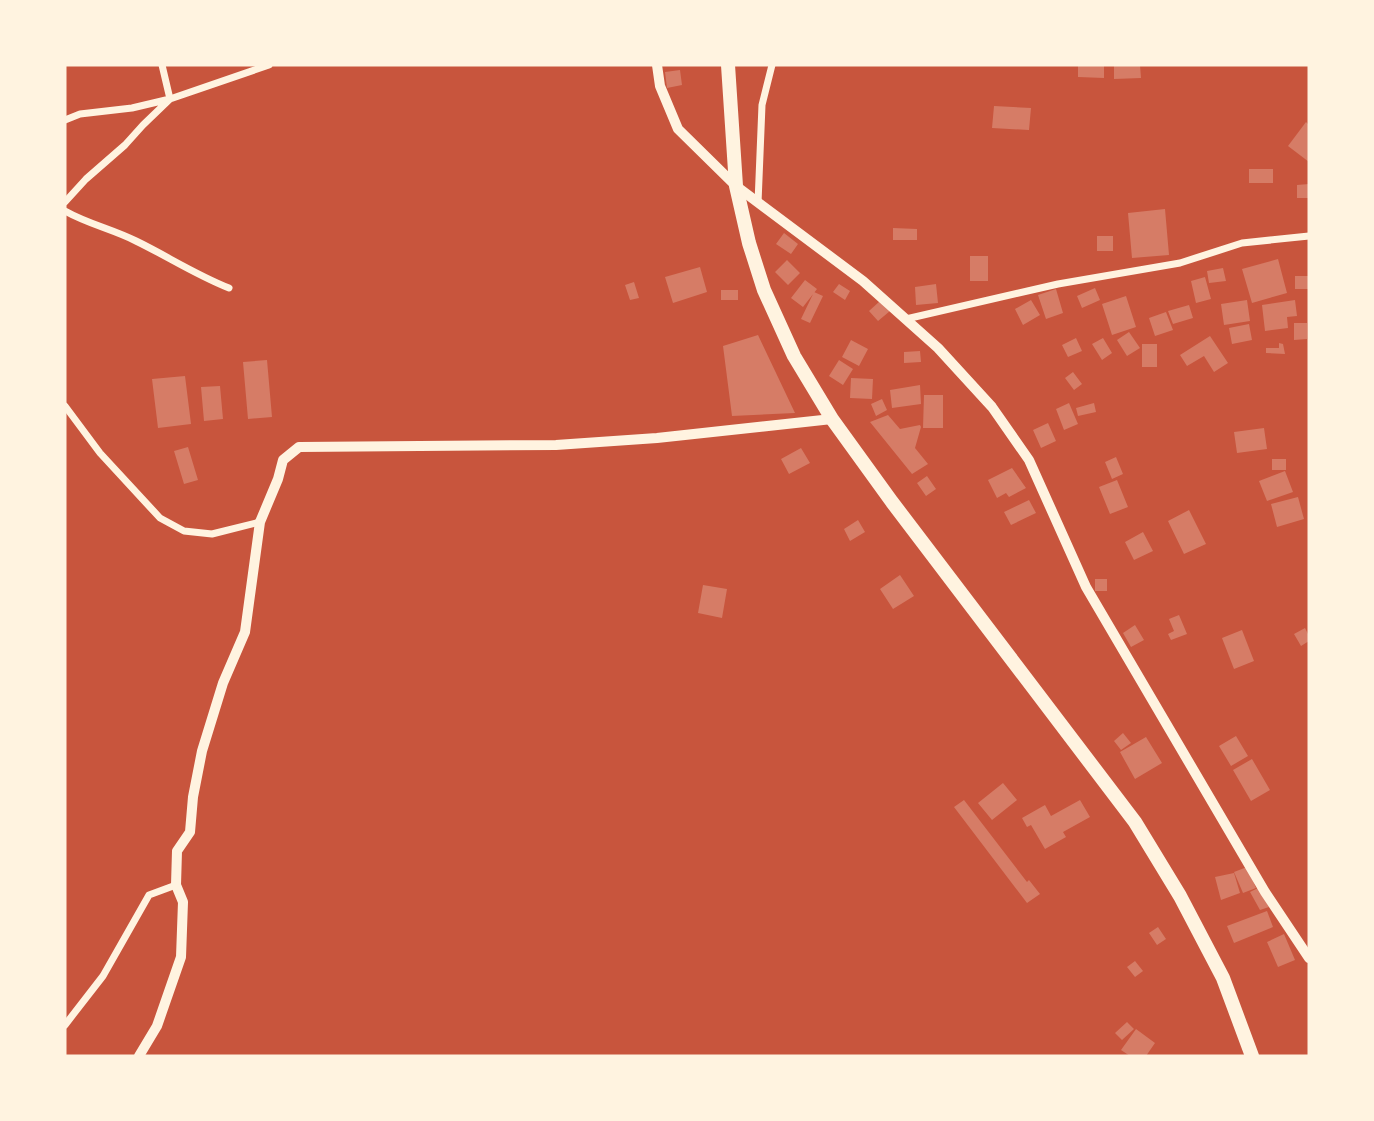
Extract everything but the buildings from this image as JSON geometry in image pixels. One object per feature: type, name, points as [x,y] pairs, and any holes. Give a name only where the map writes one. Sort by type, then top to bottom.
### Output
[{"type":"highway","points":[[728,65],[736,186],[749,243],[764,290],[794,356],[832,419],[892,502],[1135,822],[1180,896],[1223,978],[1252,1056]]},
{"type":"street","points":[[162,65],[170,99]]},
{"type":"street","points":[[65,120],[80,114],[132,108],[170,99],[270,65]]},
{"type":"street","points":[[657,65],[660,86],[678,129],[736,186],[863,281],[906,319],[938,348],[992,407],[1029,460],[1086,586],[1265,892],[1309,958]]},
{"type":"street","points":[[758,203],[762,105],[772,65]]},
{"type":"street","points":[[65,202],[170,99]]},
{"type":"street","points":[[65,211],[134,240],[229,288]]},
{"type":"street","points":[[906,319],[1058,284],[1180,263],[1242,243],[1309,236]]},
{"type":"street","points":[[65,406],[100,453],[160,518],[184,531],[212,534],[260,522]]},
{"type":"street","points":[[139,1056],[157,1026],[181,957],[183,902],[176,885],[177,851],[190,832],[193,797],[202,751],[223,683],[245,632],[260,522],[283,460],[299,447],[556,445],[657,438],[832,419]]},
{"type":"street","points":[[65,1025],[103,976],[149,895],[176,885]]}]
